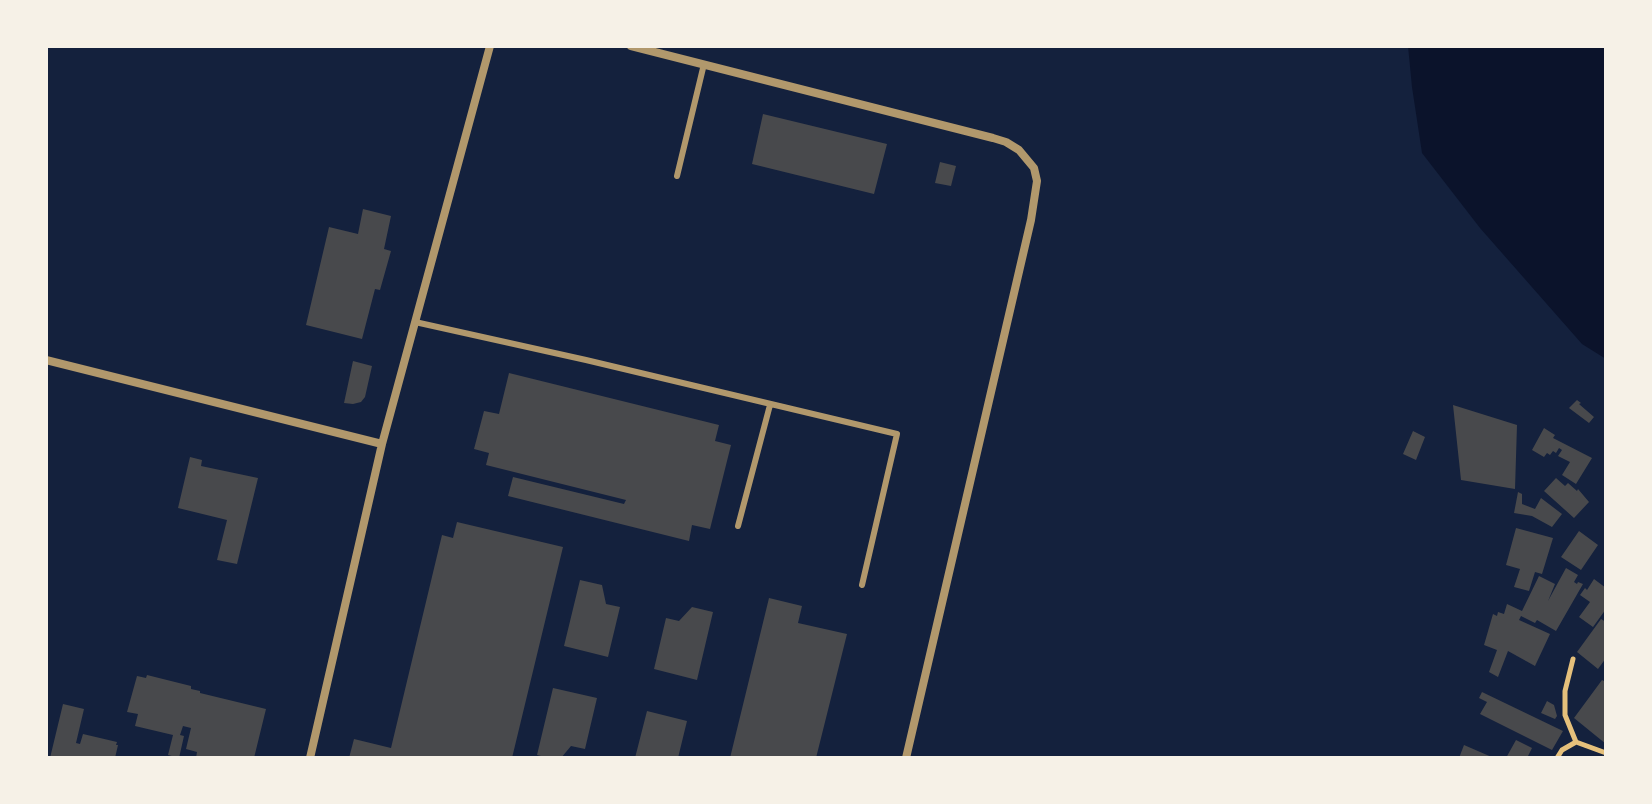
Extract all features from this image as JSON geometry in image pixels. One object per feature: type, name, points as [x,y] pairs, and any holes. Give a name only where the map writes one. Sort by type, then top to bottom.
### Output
[{"type":"street","points":[[310,758],[382,444],[490,46]]},
{"type":"street","points":[[631,46],[1006,142],[1019,150],[1034,168],[1037,181],[1031,220],[906,758]]},
{"type":"street","points":[[46,360],[382,444]]},
{"type":"lane","points":[[677,176],[704,64]]},
{"type":"lane","points":[[415,322],[897,434],[862,585]]},
{"type":"lane","points":[[738,526],[770,405]]},
{"type":"path","points":[[1573,659],[1565,691],[1565,715],[1576,742],[1606,753]]},
{"type":"path","points":[[1557,758],[1562,750],[1576,742]]},
{"type":"water","points":[[1408,46],[1606,46],[1606,359],[1582,344],[1480,228],[1422,153]]},
{"type":"building","points":[[763,114],[887,144],[874,194],[752,164]]},
{"type":"building","points":[[940,162],[956,166],[951,186],[935,183]]},
{"type":"building","points":[[363,209],[391,216],[384,249],[391,251],[380,290],[375,289],[362,339],[306,325],[329,227],[358,234]]},
{"type":"building","points":[[353,361],[372,366],[365,397],[353,404],[344,403]]},
{"type":"building","points":[[509,373],[719,425],[715,441],[731,445],[710,529],[692,525],[689,541],[508,496],[513,477],[624,504],[626,500],[486,465],[489,453],[474,449],[484,411],[499,414]]},
{"type":"building","points":[[1577,400],[1594,417],[1589,423],[1569,408]]},
{"type":"building","points":[[1453,405],[1517,425],[1515,489],[1461,480]]},
{"type":"building","points":[[1544,428],[1555,435],[1553,438],[1592,458],[1576,484],[1562,475],[1570,462],[1558,456],[1562,450],[1559,448],[1556,453],[1547,453],[1544,457],[1532,450]]},
{"type":"building","points":[[1413,431],[1425,437],[1416,460],[1403,454]]},
{"type":"building","points":[[190,457],[202,460],[201,466],[258,478],[237,564],[217,560],[227,520],[178,508]]},
{"type":"building","points":[[1556,478],[1565,486],[1568,483],[1578,489],[1589,502],[1574,518],[1544,491]]},
{"type":"building","points":[[1518,492],[1522,494],[1522,504],[1535,509],[1541,498],[1562,514],[1552,527],[1532,516],[1514,513]]},
{"type":"building","points":[[457,522],[563,547],[512,758],[349,758],[354,739],[391,748],[442,535],[453,538]]},
{"type":"building","points":[[1516,528],[1553,538],[1542,574],[1535,572],[1529,591],[1514,587],[1520,569],[1506,565]]},
{"type":"building","points":[[1579,531],[1598,545],[1581,570],[1561,557]]},
{"type":"building","points":[[1566,568],[1578,575],[1574,582],[1583,584],[1556,631],[1537,620],[1535,623],[1521,616],[1519,620],[1550,634],[1535,666],[1508,651],[1498,677],[1489,672],[1497,650],[1484,645],[1493,614],[1504,614],[1507,604],[1522,611],[1539,576],[1555,584],[1548,601]]},
{"type":"building","points":[[1594,579],[1606,588],[1606,609],[1593,627],[1579,617],[1590,602],[1580,595]]},
{"type":"building","points":[[580,580],[602,585],[606,604],[620,607],[608,657],[564,646]]},
{"type":"building","points":[[769,598],[802,606],[798,623],[847,634],[816,758],[730,758]]},
{"type":"building","points":[[692,607],[713,612],[697,680],[654,669],[666,618],[679,621]]},
{"type":"building","points":[[1601,619],[1606,622],[1606,658],[1598,669],[1577,652]]},
{"type":"building","points":[[147,675],[191,686],[200,693],[266,709],[254,758],[196,758],[197,752],[186,749],[191,728],[183,726],[179,758],[168,755],[173,735],[135,726],[138,714],[127,712],[137,676],[146,678]]},
{"type":"building","points":[[1602,680],[1606,682],[1606,744],[1574,718]]},
{"type":"building","points":[[553,688],[597,698],[585,749],[571,746],[561,758],[537,755]]},
{"type":"building","points":[[1482,692],[1563,731],[1552,750],[1480,714],[1487,702],[1479,698]]},
{"type":"building","points":[[1547,701],[1554,705],[1555,719],[1541,713]]},
{"type":"building","points":[[63,704],[84,709],[76,743],[80,744],[83,734],[117,742],[115,758],[50,758]]},
{"type":"building","points":[[647,711],[687,721],[678,758],[635,758]]},
{"type":"building","points":[[1516,740],[1532,748],[1527,758],[1506,758]]},
{"type":"building","points":[[1464,745],[1494,758],[1459,758]]}]
